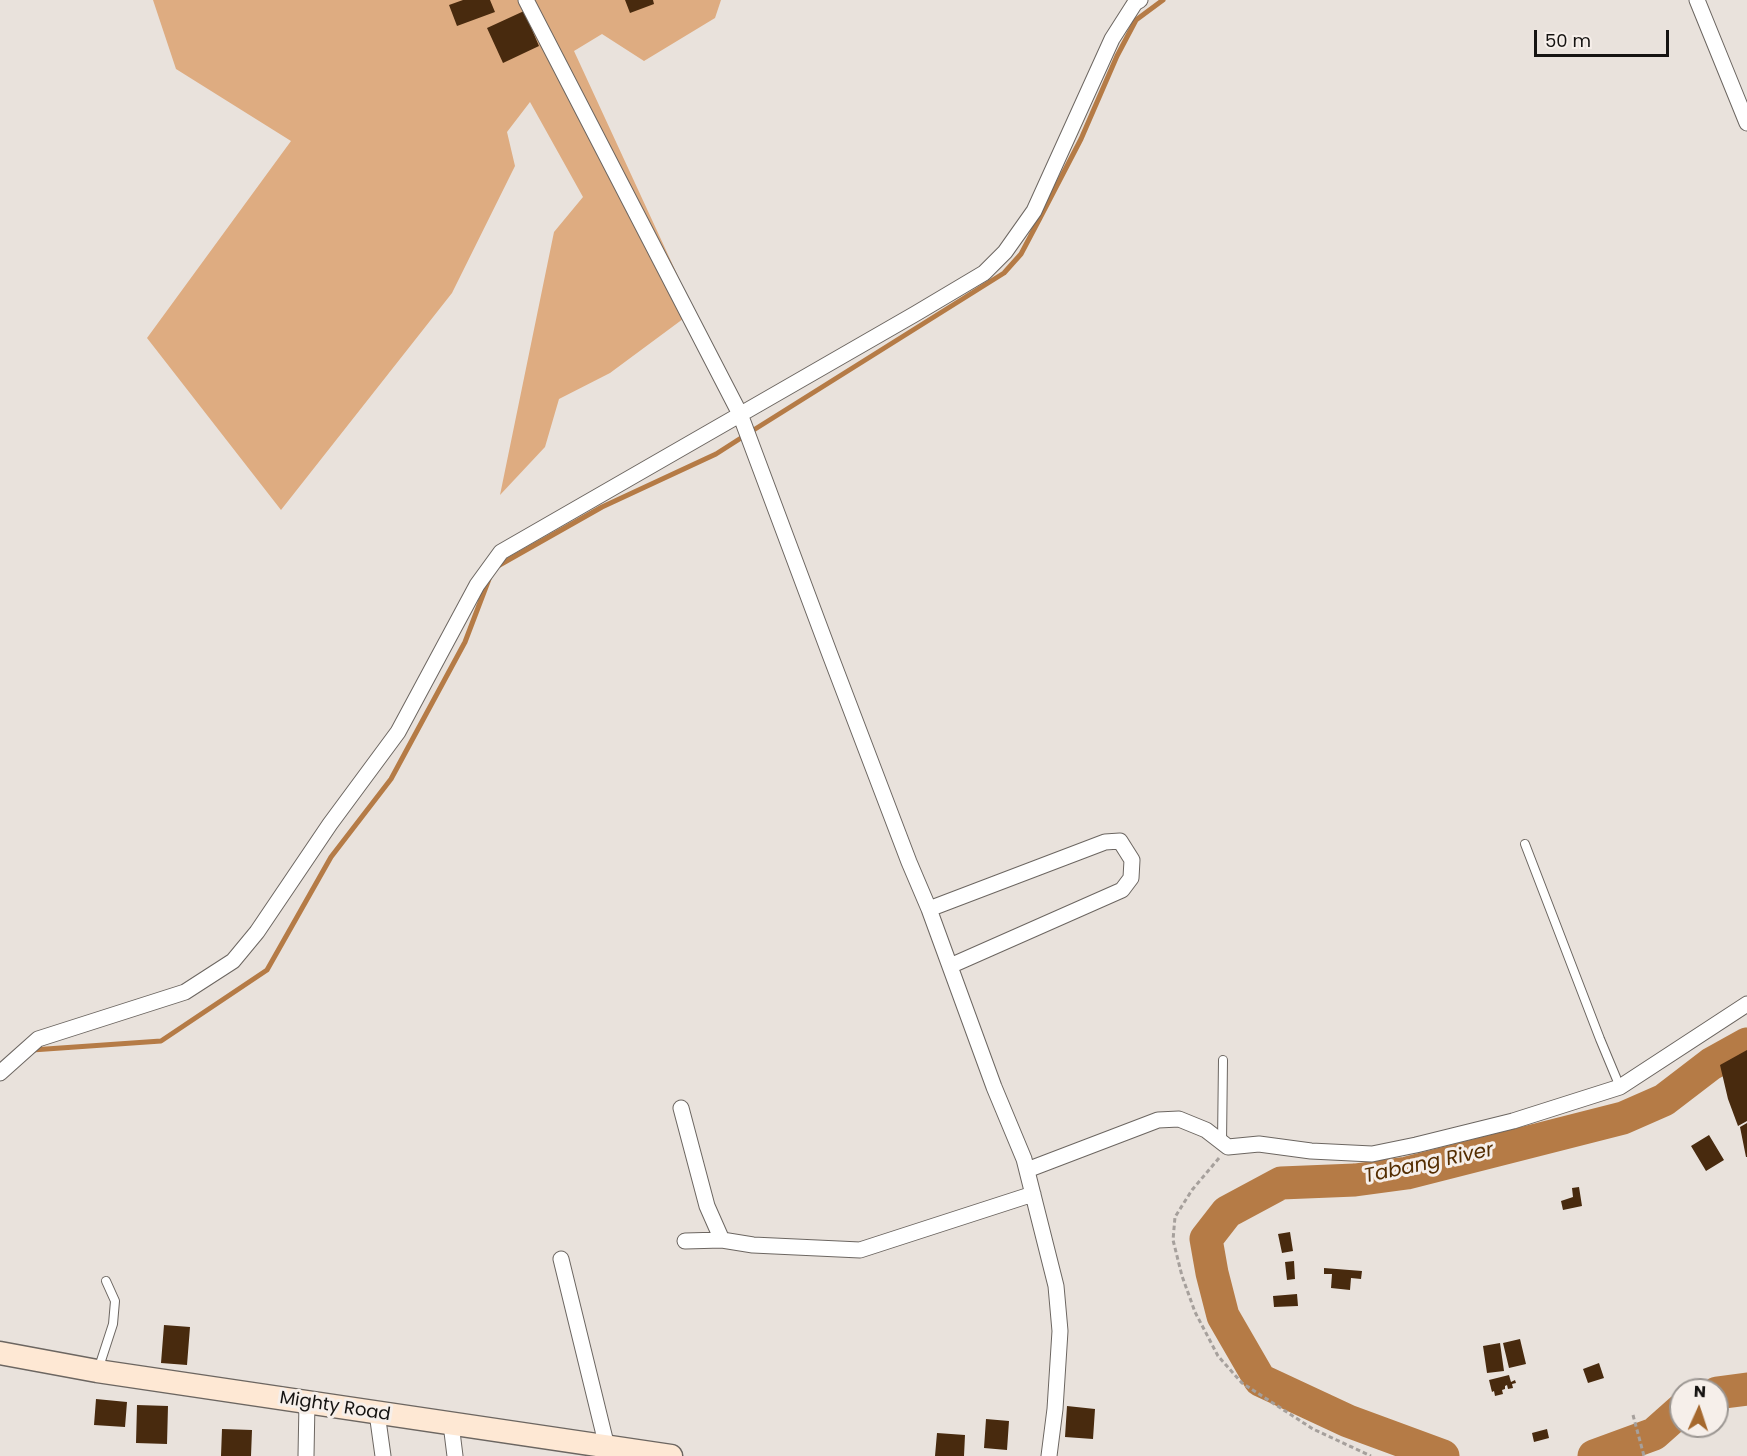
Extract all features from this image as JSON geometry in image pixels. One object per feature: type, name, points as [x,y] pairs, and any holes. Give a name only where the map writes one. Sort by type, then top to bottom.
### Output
[{"type":"street","points":[[526,0],[740,414],[837,675],[929,909],[1027,1170],[1056,1286],[1060,1331],[1055,1409],[1049,1456]]},
{"type":"street","points":[[0,1073],[38,1039],[185,992],[233,961],[257,932],[330,824],[398,732],[477,585],[501,552],[915,315],[984,273],[1005,252],[1034,211],[1112,39],[1135,3],[1140,0]]},
{"type":"street","points":[[1696,0],[1747,123]]},
{"type":"street","points":[[929,909],[1105,842],[1120,841],[1132,860],[1131,878],[1122,890],[950,966]]},
{"type":"street","points":[[1027,1170],[1158,1120],[1179,1119],[1206,1130],[1225,1145],[1258,1144],[1372,1154],[1513,1122],[1620,1087],[1747,1004]]},
{"type":"street","points":[[681,1108],[707,1206],[722,1240]]},
{"type":"street","points":[[685,1241],[722,1240],[753,1245],[860,1250],[1033,1194]]},
{"type":"street","points":[[561,1259],[607,1447]]},
{"type":"street","name":"Mighty Road","points":[[0,1353],[97,1371],[671,1456]]},
{"type":"street","points":[[306,1456],[307,1402]]},
{"type":"street","points":[[377,1413],[383,1456]]},
{"type":"street","points":[[451,1424],[455,1456]]},
{"type":"lane","points":[[1526,844],[1620,1087]]},
{"type":"lane","points":[[1223,1060],[1225,1145]]},
{"type":"lane","points":[[97,1371],[113,1324],[115,1301],[106,1281]]},
{"type":"path","points":[[1225,1145],[1175,1217],[1173,1240],[1182,1276],[1196,1312],[1218,1356],[1242,1383],[1313,1429],[1371,1456]]},
{"type":"path","points":[[1633,1415],[1644,1456]]},
{"type":"shaded area","points":[[153,0],[721,0],[715,18],[644,61],[602,34],[574,51],[695,313],[687,316],[610,373],[559,399],[545,447],[500,495],[554,232],[583,197],[530,102],[507,132],[515,166],[452,293],[281,510],[147,338],[291,141],[176,69]]},
{"type":"building","points":[[463,0],[490,0],[495,12],[457,26],[449,5]]},
{"type":"building","points":[[625,0],[653,0],[654,4],[630,13]]},
{"type":"building","points":[[524,11],[539,46],[503,63],[487,28]]},
{"type":"building","points":[[1747,1050],[1747,1121],[1738,1126],[1728,1099],[1720,1065]]},
{"type":"building","points":[[1747,1123],[1747,1157],[1746,1157],[1740,1127]]},
{"type":"building","points":[[1709,1135],[1724,1160],[1706,1171],[1691,1146]]},
{"type":"building","points":[[1579,1187],[1582,1206],[1563,1210],[1561,1201],[1573,1197],[1572,1188]]},
{"type":"building","points":[[1290,1232],[1293,1251],[1282,1253],[1278,1234]]},
{"type":"building","points":[[1294,1261],[1295,1279],[1287,1280],[1285,1262]]},
{"type":"building","points":[[1324,1268],[1362,1271],[1361,1279],[1351,1278],[1350,1290],[1331,1288],[1332,1274],[1324,1274]]},
{"type":"building","points":[[1297,1294],[1298,1306],[1274,1307],[1273,1296]]},
{"type":"building","points":[[164,1325],[190,1327],[187,1365],[161,1363]]},
{"type":"building","points":[[1520,1339],[1526,1364],[1509,1368],[1503,1343]]},
{"type":"building","points":[[1500,1343],[1504,1371],[1487,1373],[1483,1346]]},
{"type":"building","points":[[1599,1363],[1604,1378],[1588,1383],[1583,1369]]},
{"type":"building","points":[[1509,1375],[1511,1382],[1515,1380],[1516,1383],[1512,1384],[1513,1388],[1508,1389],[1507,1385],[1502,1390],[1503,1394],[1495,1396],[1489,1380]]},
{"type":"building","points":[[96,1399],[127,1402],[125,1427],[94,1425]]},
{"type":"building","points":[[137,1405],[168,1406],[167,1444],[136,1443]]},
{"type":"building","points":[[1067,1406],[1095,1409],[1093,1439],[1065,1437]]},
{"type":"building","points":[[986,1419],[1009,1421],[1007,1450],[984,1448]]},
{"type":"building","points":[[222,1429],[252,1430],[251,1456],[221,1456]]},
{"type":"building","points":[[1547,1429],[1549,1438],[1534,1442],[1532,1433]]},
{"type":"building","points":[[937,1433],[965,1435],[964,1456],[935,1456]]},
{"type":"waterway","points":[[752,431],[1004,273],[1021,254],[1040,218],[1081,139],[1117,56],[1136,20],[1163,0]]},
{"type":"waterway","points":[[496,567],[602,507],[716,454],[741,438]]},
{"type":"waterway","points":[[32,1050],[161,1041],[267,970],[331,857],[391,779],[465,642],[489,579]]},
{"type":"waterway","name":"Tabang River","points":[[1443,1456],[1348,1421],[1260,1380],[1223,1316],[1206,1239],[1227,1212],[1281,1183],[1355,1180],[1407,1173],[1623,1118],[1664,1100],[1711,1064],[1747,1044]]},
{"type":"waterway","name":"Tabang River","points":[[1729,1391],[1747,1389]]},
{"type":"waterway","name":"Tabang River","points":[[1594,1456],[1654,1434],[1669,1421]]}]
